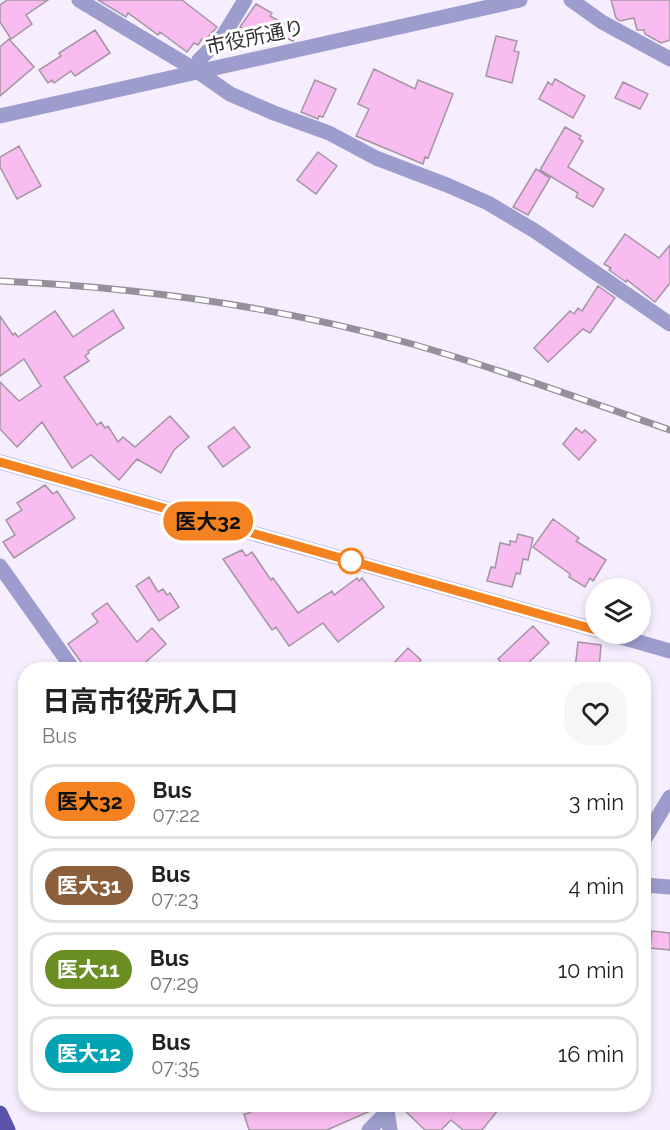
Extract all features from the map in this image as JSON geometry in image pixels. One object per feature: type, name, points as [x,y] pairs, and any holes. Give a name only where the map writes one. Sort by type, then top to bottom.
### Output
[{"type":"main road","points":[[0,1113],[8,1130]]},
{"type":"street","points":[[79,0],[197,71],[230,94],[329,133],[376,158],[447,184],[488,203],[535,231],[670,324]]},
{"type":"street","points":[[197,71],[199,60],[223,36],[245,0]]},
{"type":"street","name":"市役所通り","points":[[0,116],[520,0]]},
{"type":"street","points":[[571,0],[602,22],[670,59]]},
{"type":"street","points":[[0,462],[585,627]]},
{"type":"street","points":[[0,566],[68,662]]},
{"type":"street","points":[[646,644],[670,651]]},
{"type":"street","points":[[651,828],[670,797]]},
{"type":"street","points":[[651,886],[670,888]]},
{"type":"street","points":[[369,1130],[383,1112]]},
{"type":"street","points":[[387,1112],[390,1130]]},
{"type":"building","points":[[7,0],[48,0],[26,15],[32,24],[11,39],[0,22],[0,5]]},
{"type":"building","points":[[98,0],[182,0],[217,27],[204,41],[202,39],[198,45],[194,43],[187,52],[160,32],[158,35],[128,13],[126,17]]},
{"type":"building","points":[[611,0],[670,0],[670,40],[661,43],[645,34],[644,30],[637,30],[634,18],[620,21],[616,18]]},
{"type":"building","points":[[256,4],[272,13],[270,16],[298,31],[293,41],[260,27],[256,36],[240,27]]},
{"type":"building","points":[[95,30],[110,53],[75,76],[71,71],[54,83],[52,80],[48,83],[39,70],[61,56],[59,53]]},
{"type":"building","points":[[496,36],[517,41],[514,51],[519,52],[512,83],[486,76]]},
{"type":"building","points":[[9,39],[34,67],[0,96],[0,47]]},
{"type":"building","points":[[374,69],[415,89],[418,80],[453,94],[428,158],[425,157],[423,164],[356,136],[369,109],[358,104]]},
{"type":"building","points":[[555,79],[585,96],[573,118],[539,99],[548,82],[552,85]]},
{"type":"building","points":[[315,80],[336,89],[323,117],[319,116],[318,119],[301,112]]},
{"type":"building","points":[[623,82],[648,94],[640,109],[615,98]]},
{"type":"building","points":[[565,127],[581,136],[579,139],[583,141],[568,167],[604,189],[593,207],[576,197],[578,193],[540,170]]},
{"type":"building","points":[[19,146],[41,186],[17,199],[0,167],[0,157]]},
{"type":"building","points":[[318,152],[337,166],[316,194],[297,180]]},
{"type":"building","points":[[536,169],[550,178],[528,215],[513,207]]},
{"type":"building","points":[[625,234],[659,258],[670,245],[670,283],[655,302],[627,280],[626,282],[609,270],[611,268],[604,264]]},
{"type":"building","points":[[598,286],[615,298],[590,333],[583,329],[548,362],[534,348],[570,311],[574,314],[578,308],[582,311]]},
{"type":"building","points":[[113,310],[124,328],[88,351],[89,353],[85,356],[89,361],[64,377],[97,425],[101,422],[105,428],[108,426],[118,442],[123,437],[135,447],[170,416],[189,437],[174,450],[161,473],[137,459],[119,480],[91,455],[72,468],[42,422],[17,447],[0,429],[0,382],[19,401],[41,386],[24,359],[0,376],[0,316],[13,335],[15,333],[18,337],[55,311],[73,337]]},
{"type":"building","points":[[234,427],[250,447],[223,467],[208,447]]},
{"type":"building","points":[[576,428],[582,433],[585,430],[596,440],[579,460],[563,444]]},
{"type":"building","points":[[45,485],[53,494],[57,491],[75,518],[14,558],[3,542],[15,535],[6,520],[22,510],[17,503]]},
{"type":"building","points":[[553,519],[579,538],[576,541],[606,560],[595,578],[585,578],[585,587],[569,577],[570,574],[533,547]]},
{"type":"building","points":[[518,534],[533,538],[528,560],[523,559],[520,574],[516,573],[512,587],[487,581],[491,567],[495,568],[500,543],[510,545],[510,541],[516,542]]},
{"type":"building","points":[[242,550],[246,556],[252,552],[298,613],[332,591],[334,595],[357,578],[359,581],[362,578],[384,607],[338,642],[323,623],[289,646],[276,627],[272,630],[223,559]]},
{"type":"building","points":[[149,577],[158,592],[163,589],[167,595],[170,593],[179,607],[159,621],[136,586]]},
{"type":"building","points":[[107,603],[137,642],[152,628],[166,644],[146,662],[81,662],[68,644],[98,622],[92,614]]},
{"type":"building","points":[[533,626],[549,643],[529,662],[501,662],[498,659]]},
{"type":"building","points":[[578,642],[601,645],[600,662],[576,662]]},
{"type":"building","points":[[408,648],[421,660],[419,662],[395,662]]},
{"type":"building","points":[[652,931],[670,933],[670,950],[651,948]]},
{"type":"building","points":[[368,1112],[327,1130],[249,1130],[244,1114]]},
{"type":"building","points":[[406,1112],[497,1112],[482,1130],[463,1130],[451,1120],[441,1130],[425,1130]]},
{"type":"railway","points":[[0,281],[155,294],[311,319],[445,354],[670,430]]},
{"type":"bus line","name":"医大32","points":[[0,462],[585,627]]}]
